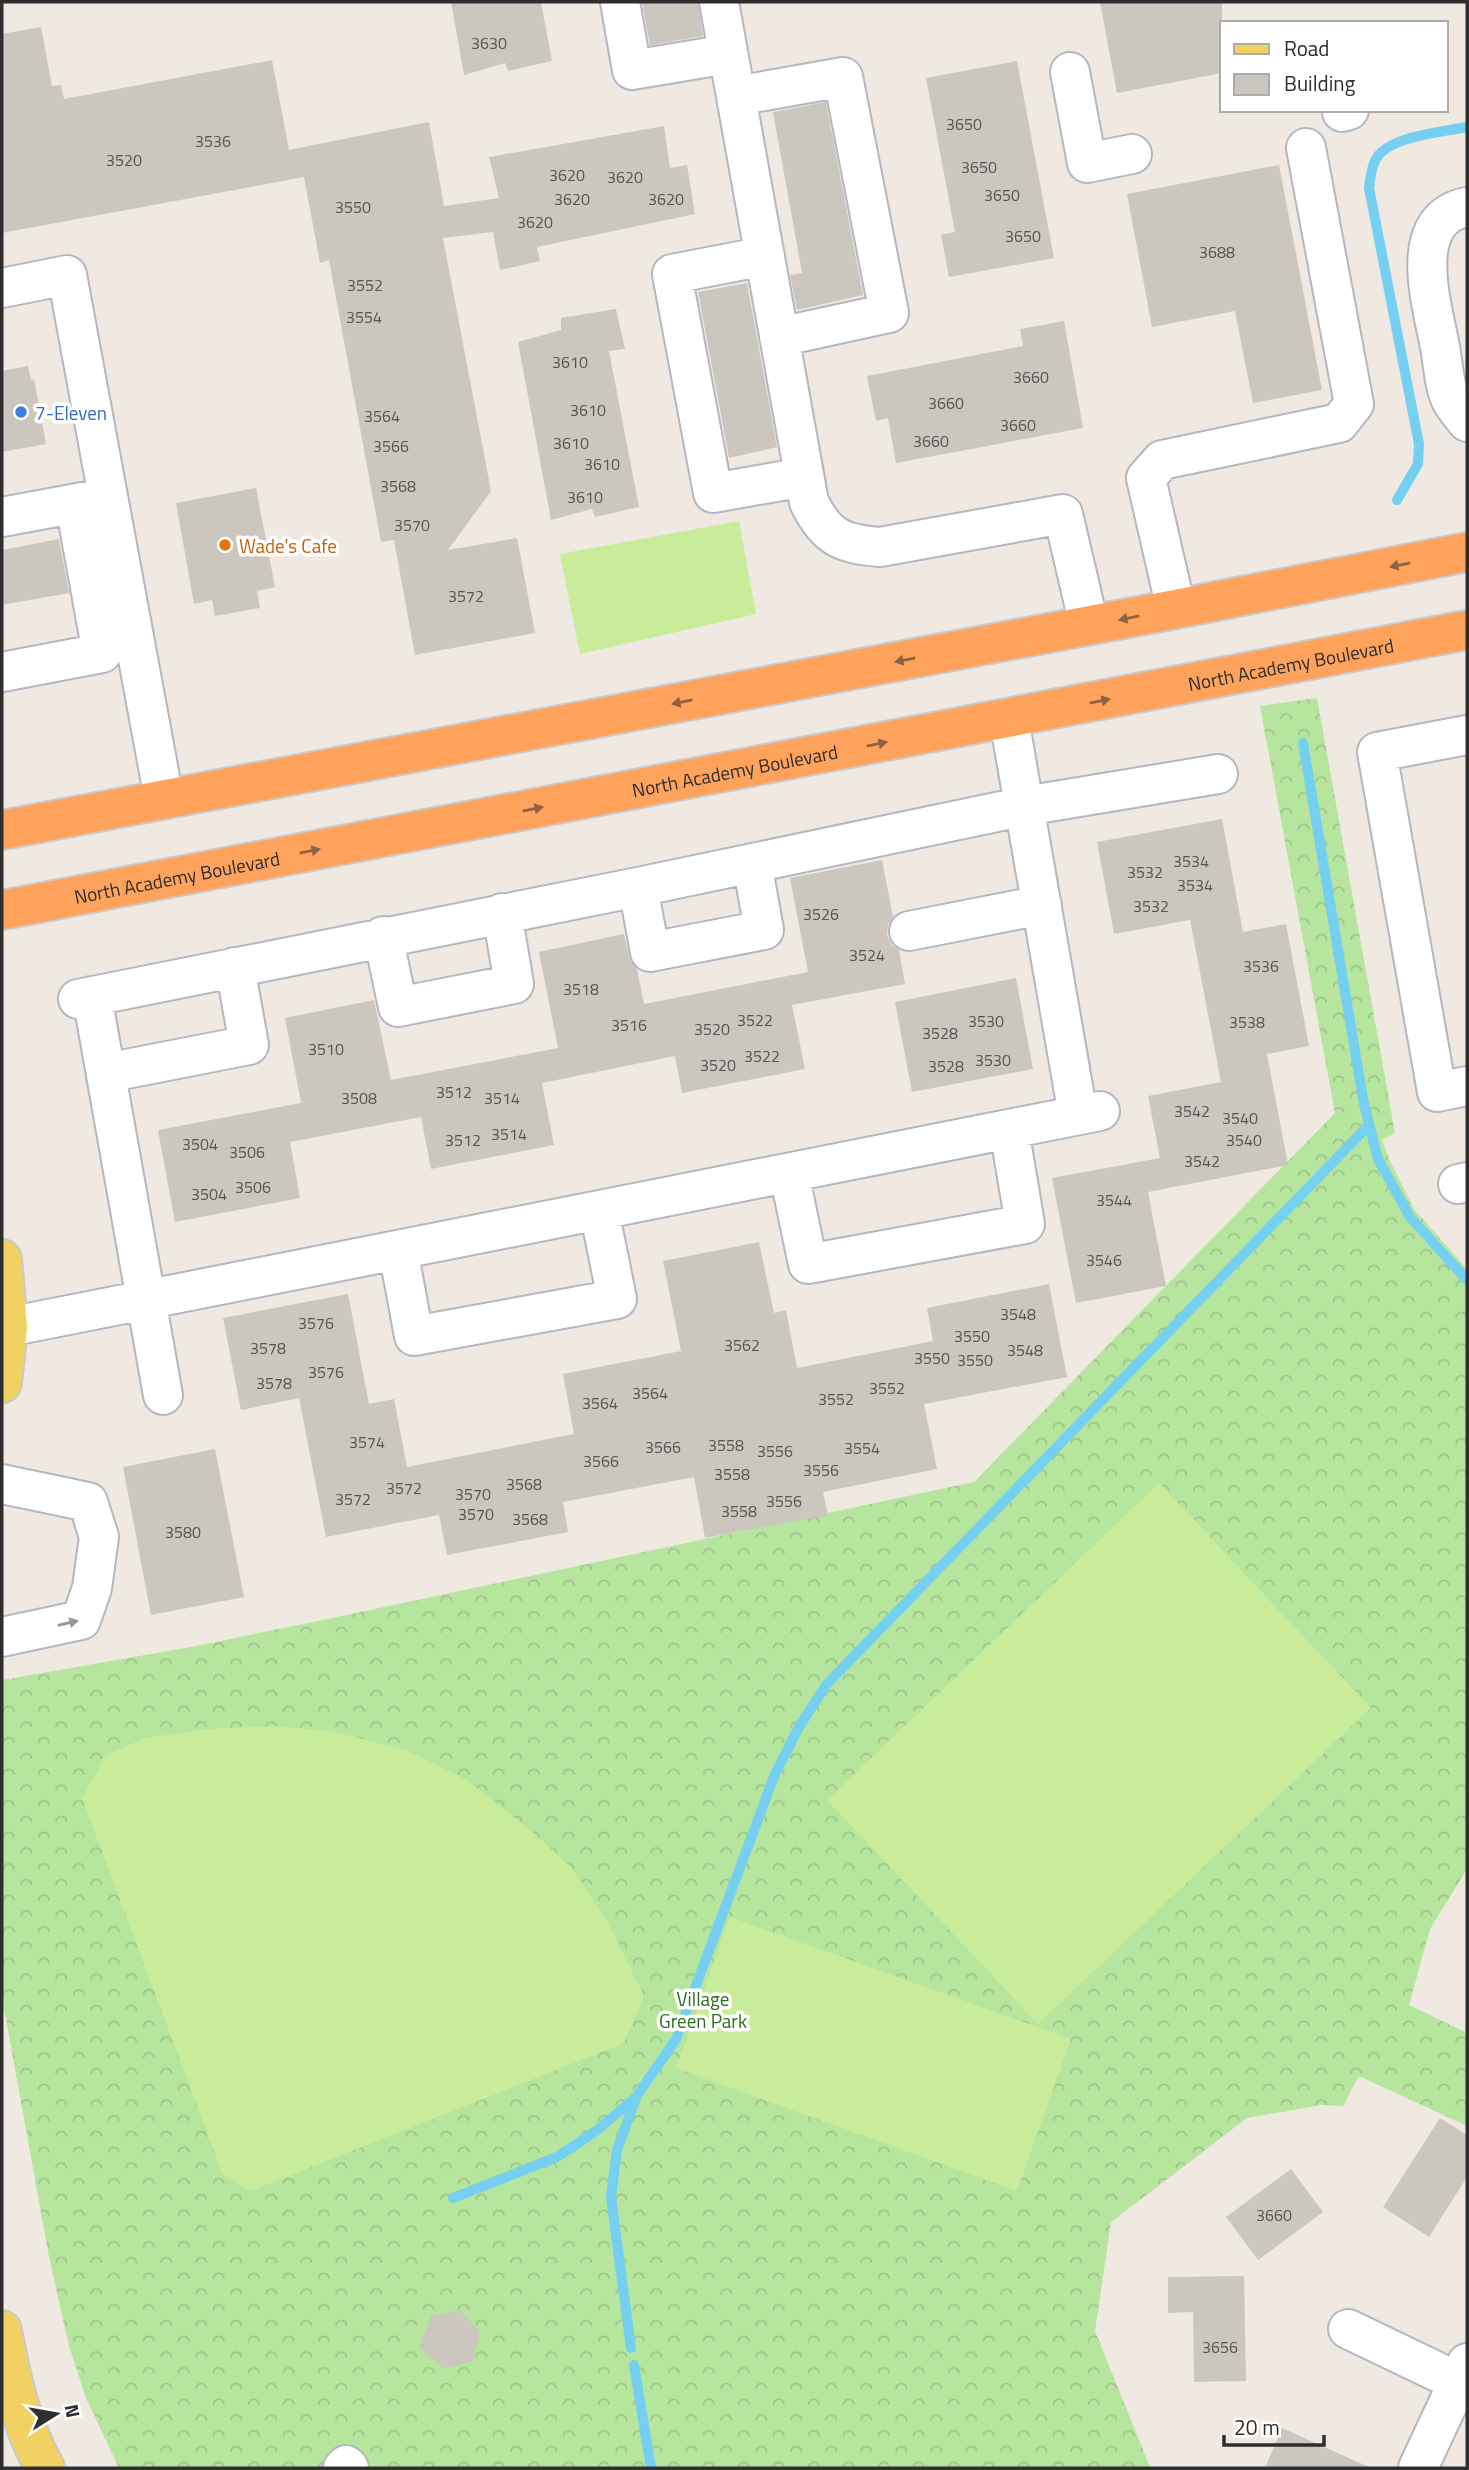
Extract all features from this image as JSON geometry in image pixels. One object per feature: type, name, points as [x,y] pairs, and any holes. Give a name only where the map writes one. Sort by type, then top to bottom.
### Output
[{"type":"highway","points":[[2,830],[1467,552]]},
{"type":"highway","name":"North Academy Boulevard","points":[[2,910],[1467,630]]},
{"type":"main road","points":[[2,1259],[5,1327],[2,1383]]},
{"type":"main road","points":[[2,2330],[7,2382],[32,2446],[45,2468]]},
{"type":"street","points":[[620,2],[632,70],[728,54]]},
{"type":"street","points":[[719,2],[808,502],[819,523],[835,537],[855,545],[880,547],[1063,514],[1089,625]]},
{"type":"street","points":[[1070,72],[1087,163],[1132,154]]},
{"type":"street","points":[[736,96],[843,77],[889,313],[779,337]]},
{"type":"street","points":[[1176,609],[1146,478],[1162,460],[1339,423],[1354,404],[1306,148]]},
{"type":"street","points":[[1467,207],[1449,212],[1434,230],[1428,251],[1426,278],[1450,399],[1467,422]]},
{"type":"street","points":[[765,256],[672,274],[713,493],[804,477]]},
{"type":"street","points":[[2,288],[67,275],[92,500],[120,650],[164,799]]},
{"type":"street","points":[[2,517],[92,500]]},
{"type":"street","points":[[2,671],[120,650]]},
{"type":"street","points":[[5,1327],[1089,1113],[1042,905],[1009,719]]},
{"type":"street","points":[[1467,735],[1377,752],[1437,1092],[1467,1086]]},
{"type":"street","points":[[163,1395],[106,1073],[85,998],[1025,806],[1218,774]]},
{"type":"street","points":[[638,887],[650,951],[764,930],[752,863]]},
{"type":"street","points":[[909,931],[1042,905]]},
{"type":"street","points":[[383,936],[398,1007],[514,984],[502,913]]},
{"type":"street","points":[[106,1073],[249,1045],[235,967]]},
{"type":"street","points":[[789,1173],[808,1264],[1025,1224],[1009,1129]]},
{"type":"street","points":[[398,1250],[414,1336],[617,1298],[599,1210]]},
{"type":"street","points":[[2,1484],[88,1502],[99,1537],[92,1588],[80,1620],[2,1637]]},
{"type":"street","points":[[1348,2329],[1464,2377],[1418,2468]]},
{"type":"street","points":[[343,2468],[346,2465],[349,2468]]},
{"type":"green space","points":[[739,521],[756,614],[580,654],[560,554]]},
{"type":"green space","name":"Village Green Park","points":[[1317,698],[1395,1133],[1382,1140],[1414,1209],[1467,1269],[1467,1869],[1430,1929],[1409,2005],[1467,2033],[1467,2126],[1359,2076],[1343,2106],[1321,2105],[1247,2118],[1111,2222],[1095,2331],[1150,2467],[1153,2468],[119,2468],[86,2398],[69,2346],[49,2257],[2,1997],[2,1680],[191,1647],[974,1482],[1335,1113],[1260,706]]},
{"type":"green space","points":[[1159,1483],[1371,1708],[1038,2024],[827,1800]]},
{"type":"green space","points":[[273,1726],[331,1731],[406,1750],[467,1780],[530,1830],[572,1868],[609,1925],[644,1996],[624,2043],[251,2191],[223,2175],[82,1798],[106,1755],[145,1738],[208,1729]]},
{"type":"green space","points":[[730,1917],[1071,2039],[1017,2191],[676,2068]]},
{"type":"building","points":[[451,2],[541,2],[552,61],[508,71],[505,63],[464,75]]},
{"type":"building","points":[[642,2],[698,2],[703,36],[650,45]]},
{"type":"building","points":[[1100,2],[1222,2],[1220,73],[1117,93]]},
{"type":"building","points":[[41,27],[52,86],[61,85],[64,99],[272,60],[289,150],[429,122],[444,206],[499,198],[489,157],[664,126],[670,168],[687,165],[695,214],[537,247],[540,261],[500,270],[493,232],[443,238],[491,491],[448,550],[517,538],[535,633],[415,655],[394,540],[381,542],[329,260],[320,263],[304,177],[2,233],[2,34]]},
{"type":"building","points":[[1017,61],[1054,258],[949,277],[941,235],[955,232],[926,78]]},
{"type":"building","points":[[826,102],[863,295],[797,310],[790,275],[802,273],[773,112]]},
{"type":"building","points":[[1279,165],[1322,390],[1253,403],[1235,311],[1152,327],[1127,194]]},
{"type":"building","points":[[747,283],[777,447],[729,458],[698,292]]},
{"type":"building","points":[[616,309],[625,349],[609,351],[639,507],[595,517],[592,509],[551,520],[518,342],[561,330],[561,318]]},
{"type":"building","points":[[1064,321],[1083,428],[896,463],[888,418],[876,421],[867,376],[1023,346],[1020,329]]},
{"type":"building","name":"7-Eleven","points":[[28,366],[31,380],[34,379],[46,444],[2,452],[2,371]]},
{"type":"building","name":"Wade's Cafe","points":[[256,488],[275,587],[257,591],[260,608],[215,616],[212,600],[194,604],[176,503]]},
{"type":"building","points":[[59,539],[69,593],[2,605],[2,550]]},
{"type":"building","points":[[1222,819],[1243,932],[1286,924],[1309,1046],[1267,1054],[1288,1165],[1148,1192],[1166,1286],[1076,1303],[1052,1178],[1160,1158],[1148,1096],[1221,1082],[1190,920],[1114,934],[1097,842]]},
{"type":"building","points":[[882,860],[893,917],[888,925],[887,935],[892,945],[899,950],[905,984],[792,1005],[805,1069],[682,1093],[675,1056],[542,1083],[554,1145],[431,1169],[421,1117],[290,1142],[300,1198],[175,1222],[158,1130],[301,1103],[285,1018],[374,1000],[391,1080],[558,1048],[539,952],[624,934],[629,957],[637,969],[644,1004],[808,972],[790,878]]},
{"type":"building","points":[[1016,978],[1033,1069],[912,1092],[895,1002]]},
{"type":"building","points":[[759,1242],[774,1313],[786,1310],[797,1368],[933,1341],[927,1308],[1049,1284],[1067,1377],[924,1404],[937,1469],[823,1492],[828,1515],[705,1538],[694,1477],[563,1502],[568,1532],[447,1555],[439,1515],[326,1537],[299,1398],[241,1410],[223,1318],[348,1294],[369,1404],[394,1399],[407,1467],[574,1434],[563,1374],[681,1351],[663,1261]]},
{"type":"building","points":[[215,1449],[244,1597],[151,1615],[123,1467]]},
{"type":"building","points":[[1440,2118],[1467,2135],[1467,2177],[1429,2237],[1383,2207]]},
{"type":"building","points":[[1291,2169],[1323,2212],[1258,2260],[1226,2217]]},
{"type":"building","points":[[1244,2276],[1246,2381],[1194,2382],[1193,2312],[1168,2313],[1168,2277]]},
{"type":"building","points":[[460,2310],[480,2332],[473,2361],[444,2369],[419,2347],[431,2316]]},
{"type":"building","points":[[1282,2428],[1371,2468],[1265,2468]]},
{"type":"waterway","points":[[1397,500],[1418,464],[1419,444],[1369,188],[1371,174],[1375,161],[1391,146],[1416,136],[1467,127]]},
{"type":"waterway","points":[[1303,743],[1364,1104],[1378,1159],[1410,1217],[1467,1280]]},
{"type":"waterway","points":[[453,2198],[557,2157],[596,2131],[636,2097],[676,2039],[775,1774],[799,1727],[826,1685],[1369,1125]]},
{"type":"waterway","points":[[631,2348],[611,2197],[617,2150],[636,2098]]},
{"type":"waterway","points":[[634,2365],[651,2468]]},
{"type":"place","name":"7-Eleven","points":[[21,412]]},
{"type":"place","name":"Wade's Cafe","points":[[225,545]]}]
